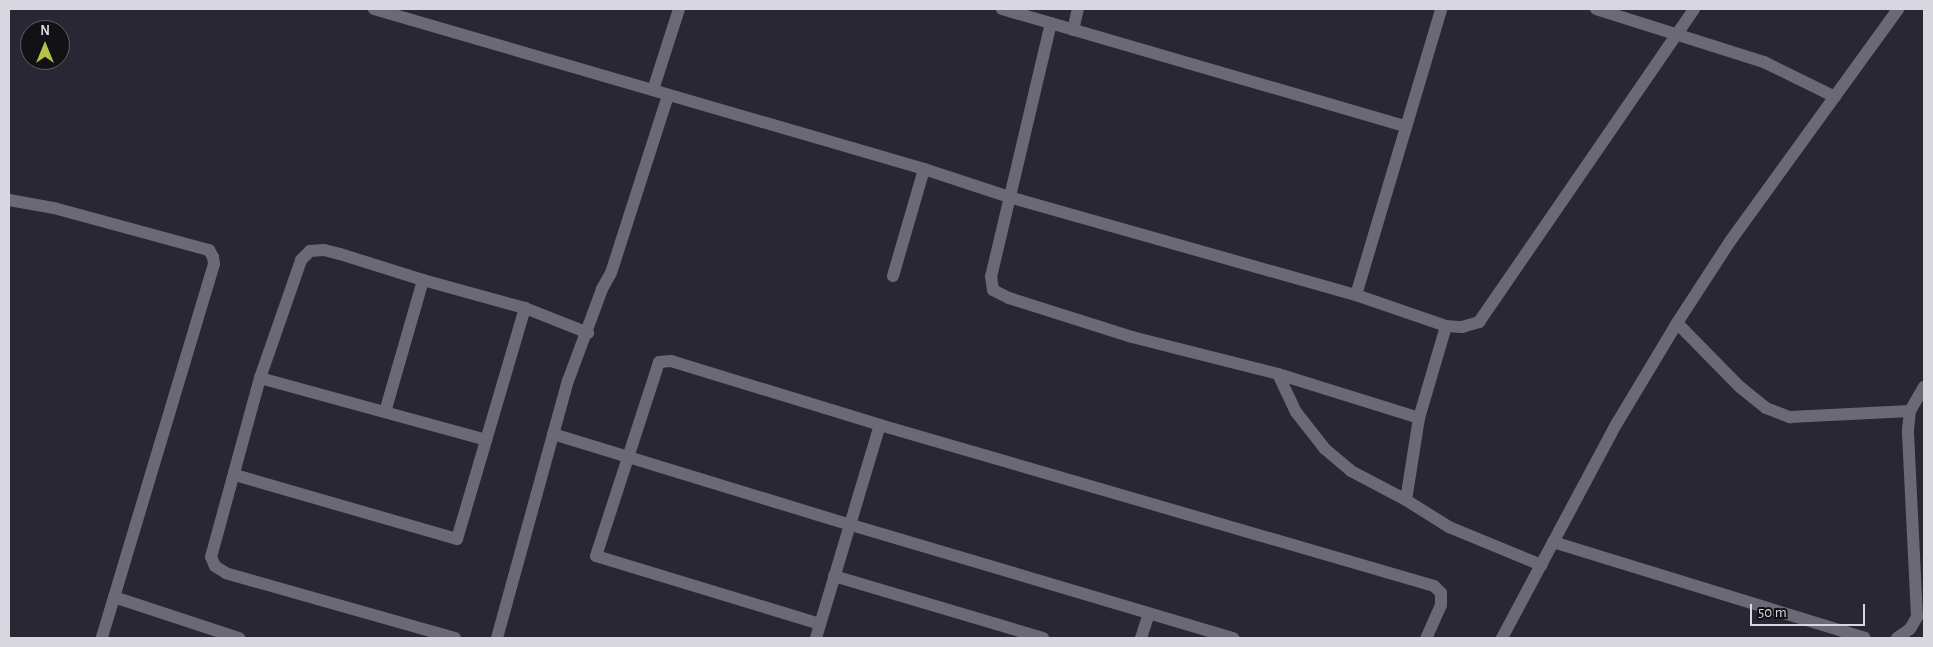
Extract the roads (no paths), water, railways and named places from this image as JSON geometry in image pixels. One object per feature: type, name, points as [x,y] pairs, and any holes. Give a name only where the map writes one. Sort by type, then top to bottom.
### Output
[{"type":"street","points":[[374,9],[1009,196],[1356,295],[1446,326],[1462,327],[1479,322],[1694,9]]},
{"type":"street","points":[[653,90],[679,9]]},
{"type":"street","points":[[1002,9],[1405,126]]},
{"type":"street","points":[[1073,30],[1078,9]]},
{"type":"street","points":[[1356,295],[1441,9]]},
{"type":"street","points":[[1596,9],[1676,36],[1764,62],[1835,98]]},
{"type":"street","points":[[1502,638],[1616,423],[1677,324],[1731,240],[1898,9]]},
{"type":"street","points":[[1051,23],[991,276],[993,290],[1009,298],[1132,336],[1278,374],[1420,418]]},
{"type":"street","points":[[497,638],[568,382],[588,333],[602,289],[611,273],[668,95]]},
{"type":"street","points":[[893,276],[924,170]]},
{"type":"street","points":[[9,200],[54,208],[209,250],[213,257],[214,264],[102,638]]},
{"type":"street","points":[[455,638],[226,573],[215,566],[211,557],[260,378],[301,260],[310,252],[324,250],[340,254],[423,280],[525,308],[588,333]]},
{"type":"street","points":[[385,412],[423,280]]},
{"type":"street","points":[[235,475],[456,539],[525,308]]},
{"type":"street","points":[[1677,324],[1740,387],[1766,408],[1790,417],[1910,411]]},
{"type":"street","points":[[1406,500],[1420,418],[1446,326]]},
{"type":"street","points":[[820,624],[596,556],[659,362],[665,360],[880,425],[1434,586],[1441,593],[1441,605],[1426,638]]},
{"type":"street","points":[[1278,374],[1296,412],[1325,449],[1351,471],[1406,500],[1449,527],[1541,565]]},
{"type":"street","points":[[260,378],[486,440]]},
{"type":"street","points":[[1897,638],[1910,629],[1917,617],[1908,430],[1910,411],[1924,387]]},
{"type":"street","points":[[816,638],[848,524],[880,425]]},
{"type":"street","points":[[553,434],[1233,638]]},
{"type":"street","points":[[1553,542],[1865,638]]},
{"type":"street","points":[[834,576],[1043,638]]},
{"type":"street","points":[[114,597],[240,638]]},
{"type":"street","points":[[1141,638],[1149,614]]}]
